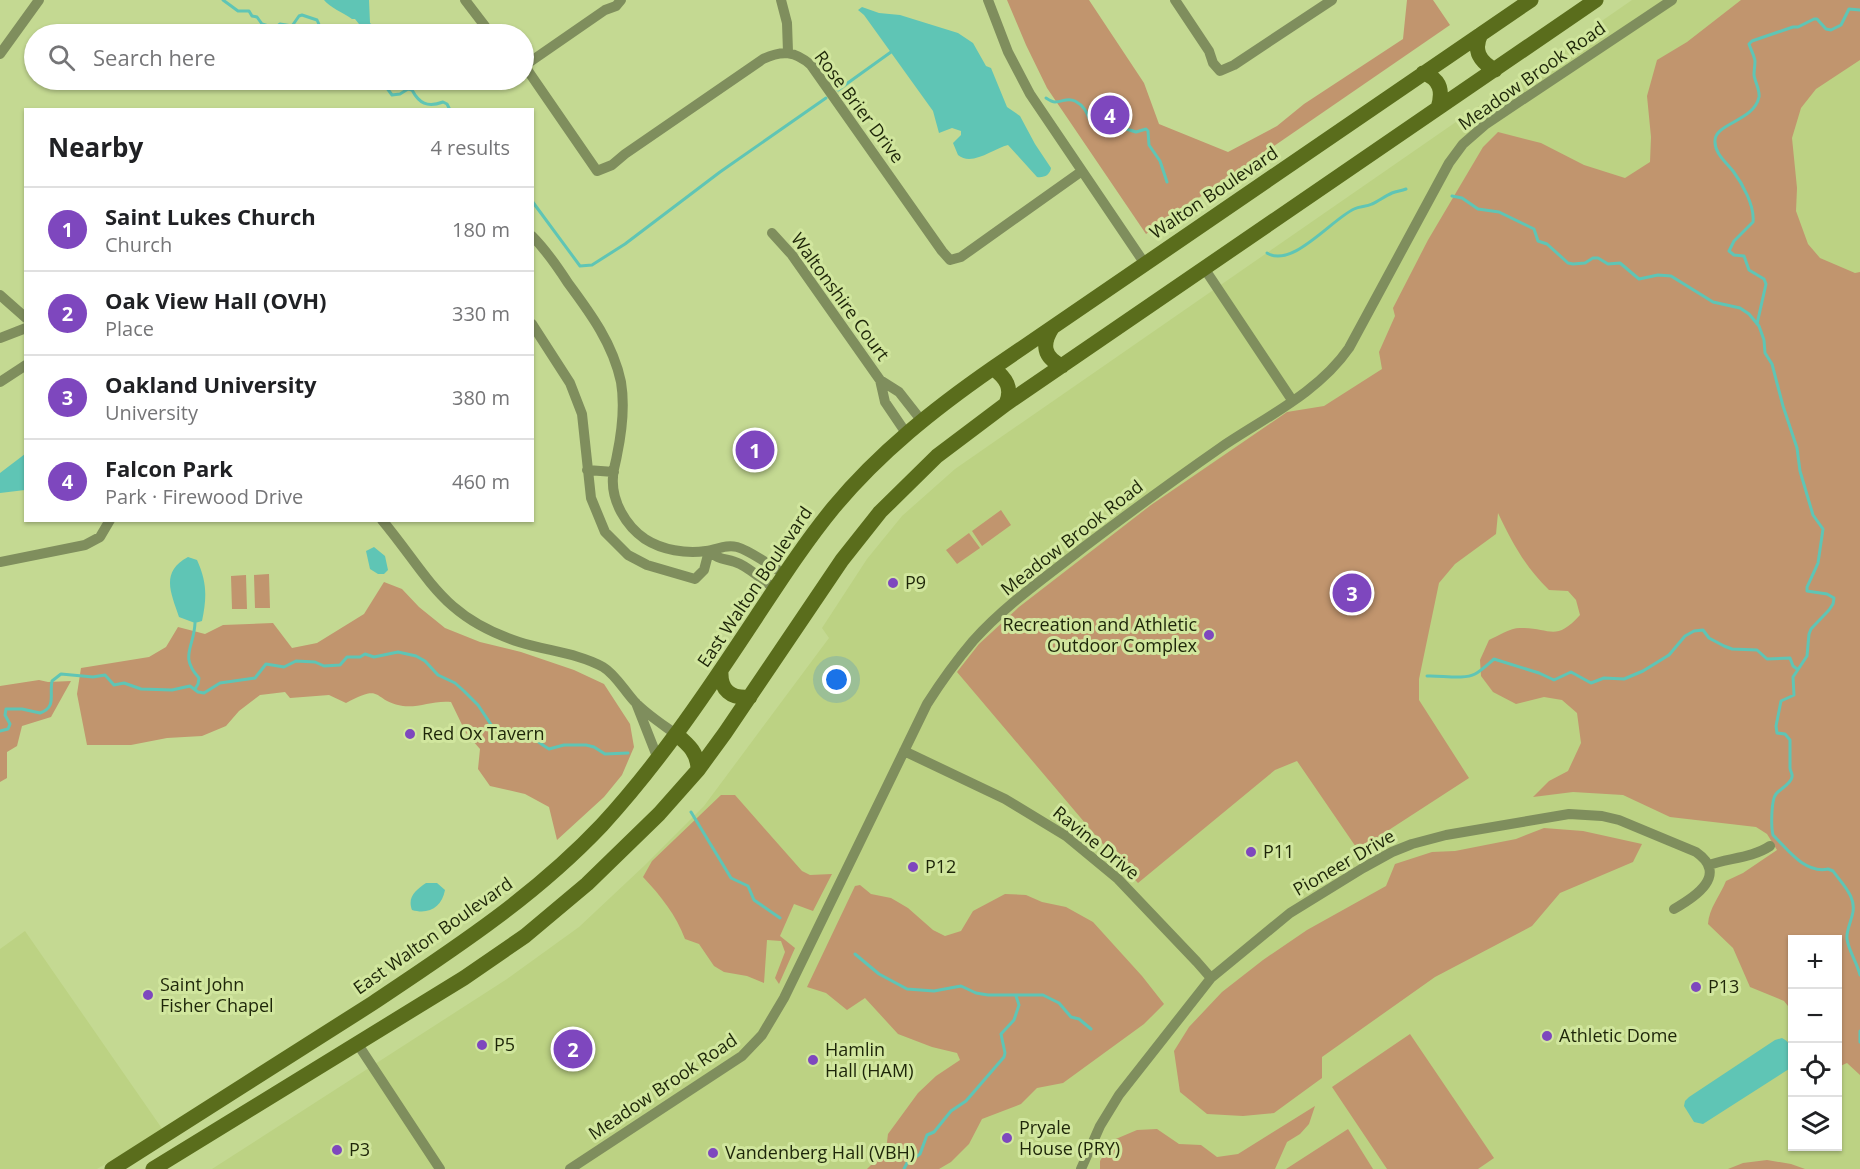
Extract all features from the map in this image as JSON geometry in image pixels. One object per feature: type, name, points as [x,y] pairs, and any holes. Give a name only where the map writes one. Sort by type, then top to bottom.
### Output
[{"type":"main road","name":"Walton Boulevard","points":[[921,420],[993,368],[1531,0]]},
{"type":"main road","points":[[153,1169],[478,968],[538,925],[588,884],[624,850],[698,770],[825,584],[867,527],[912,478],[965,433],[1596,0]]},
{"type":"main road","points":[[1481,34],[1477,47],[1479,57],[1494,70]]},
{"type":"main road","points":[[1423,73],[1433,77],[1439,85],[1441,96],[1438,108]]},
{"type":"main road","points":[[1052,328],[1045,348],[1049,358],[1062,366]]},
{"type":"main road","points":[[993,368],[1003,376],[1009,386],[1010,391],[1006,404]]},
{"type":"main road","name":"East Walton Boulevard","points":[[112,1169],[446,954],[512,907],[560,866],[599,828],[658,759],[721,671],[784,574],[836,504],[874,463],[921,420]]},
{"type":"main road","points":[[721,671],[721,682],[726,691],[735,697],[750,697]]},
{"type":"main road","points":[[676,735],[694,751],[698,770]]},
{"type":"main road","points":[[233,1092],[229,1100],[230,1107],[240,1116]]},
{"type":"street","points":[[0,54],[39,0]]},
{"type":"street","points":[[465,0],[483,24]]},
{"type":"street","points":[[534,59],[605,10],[616,6],[621,0]]},
{"type":"street","points":[[780,0],[787,23],[788,52]]},
{"type":"street","points":[[988,0],[1008,52],[1030,94],[1145,264]]},
{"type":"street","points":[[1175,0],[1220,71],[1234,65],[1332,0]]},
{"type":"street","name":"Meadow Brook Road","points":[[570,1169],[728,1067],[762,1035],[784,998],[927,704],[974,640],[999,616],[1144,502],[1320,381],[1345,354],[1436,184],[1463,144],[1486,124],[1672,0]]},
{"type":"street","name":"Rose Brier Drive","points":[[534,80],[597,171],[612,165],[763,59],[776,53],[788,52],[801,56],[811,65],[950,260],[961,257],[1082,171]]},
{"type":"street","name":"Waltonshire Court","points":[[772,234],[792,255],[880,380],[885,402],[906,433]]},
{"type":"street","points":[[534,238],[587,308],[613,354],[621,383],[623,411],[613,478],[615,496],[631,528],[646,540],[664,548],[689,552],[709,551],[720,546],[734,546],[784,574]]},
{"type":"street","points":[[1204,268],[1292,400]]},
{"type":"street","points":[[0,295],[24,316]]},
{"type":"street","points":[[534,327],[570,383],[582,414],[591,498],[605,532],[628,555],[647,565],[695,579],[704,570],[709,551]]},
{"type":"street","points":[[0,338],[24,329]]},
{"type":"street","points":[[0,382],[24,366]]},
{"type":"street","name":"Waltonshire Court","points":[[880,380],[900,392],[921,420]]},
{"type":"street","points":[[587,470],[614,472]]},
{"type":"street","points":[[0,562],[85,545],[100,537],[109,522]]},
{"type":"street","points":[[384,522],[431,585],[452,608],[489,631],[520,642],[592,661],[606,669],[636,703],[676,735]]},
{"type":"street","points":[[709,551],[723,560],[744,566],[775,589]]},
{"type":"street","points":[[744,566],[751,554]]},
{"type":"street","points":[[636,703],[658,759]]},
{"type":"street","name":"Ravine Drive","points":[[904,751],[1005,799],[1066,836],[1118,879],[1211,978]]},
{"type":"street","name":"Pioneer Drive","points":[[1081,1169],[1100,1126],[1119,1095],[1211,978],[1290,913],[1392,852],[1446,835],[1569,814],[1602,816],[1636,826],[1696,852],[1705,858],[1709,865]]},
{"type":"street","points":[[1674,909],[1705,887],[1709,880],[1709,865],[1758,853],[1770,846]]},
{"type":"street","points":[[357,1043],[440,1169]]},
{"type":"shaded area","points":[[1007,0],[1089,0],[1144,83],[1159,124],[1228,152],[1277,126],[1304,104],[1403,39],[1407,0],[1433,0],[1450,25],[1146,234],[1047,88]]},
{"type":"shaded area","points":[[1632,0],[1860,0],[1860,1169],[212,1169],[507,979],[579,927],[644,866],[704,806],[829,638],[822,628],[867,559],[902,516],[955,469]]},
{"type":"shaded area","points":[[1741,0],[1860,0],[1860,60],[1816,89],[1801,108],[1792,138],[1797,188],[1796,211],[1808,244],[1820,258],[1855,273],[1860,272],[1860,1075],[1847,1063],[1842,1065],[1842,935],[1788,935],[1788,1006],[1784,1001],[1750,987],[1733,948],[1708,924],[1713,907],[1726,881],[1743,873],[1777,850],[1767,834],[1756,827],[1670,817],[1623,795],[1573,792],[1533,797],[1549,781],[1568,771],[1581,743],[1577,713],[1562,700],[1544,697],[1516,704],[1493,692],[1481,676],[1480,660],[1489,640],[1504,632],[1520,628],[1558,631],[1571,624],[1580,615],[1576,600],[1568,591],[1549,590],[1533,572],[1514,544],[1498,513],[1496,534],[1455,564],[1439,583],[1419,679],[1419,700],[1469,778],[1358,850],[1297,761],[1275,770],[1138,883],[957,672],[979,644],[1019,607],[1151,505],[1287,412],[1324,406],[1382,369],[1379,352],[1395,316],[1393,308],[1428,240],[1483,147],[1498,132],[1541,143],[1584,165],[1625,178],[1650,162],[1651,137],[1647,96],[1657,60],[1687,42]]},
{"type":"shaded area","points":[[1001,510],[1011,525],[982,546],[972,531]]},
{"type":"shaded area","points":[[969,533],[980,548],[957,564],[946,550]]},
{"type":"shaded area","points":[[269,574],[270,608],[255,608],[254,575]]},
{"type":"shaded area","points":[[246,575],[247,609],[232,609],[231,576]]},
{"type":"shaded area","points":[[384,582],[402,589],[419,607],[445,628],[480,642],[521,652],[574,670],[604,684],[630,724],[634,747],[622,775],[604,797],[557,840],[549,807],[525,794],[490,786],[478,769],[480,749],[466,733],[451,702],[403,706],[393,704],[373,693],[346,703],[329,695],[290,698],[285,692],[260,695],[239,711],[226,726],[202,736],[167,738],[131,745],[87,745],[77,694],[81,668],[149,657],[166,647],[178,627],[205,634],[223,625],[273,623],[292,648],[317,643],[364,614]]},
{"type":"shaded area","points":[[39,680],[71,681],[51,717],[22,726],[17,746],[7,752],[7,778],[0,782],[0,686]]},
{"type":"shaded area","points":[[721,795],[735,795],[802,871],[810,875],[832,874],[813,911],[794,904],[780,936],[795,948],[779,984],[775,978],[785,952],[781,941],[767,940],[764,983],[747,976],[724,972],[714,966],[699,944],[685,939],[667,906],[643,877],[652,861]]},
{"type":"shaded area","points":[[1544,828],[1583,831],[1642,844],[1633,862],[1560,893],[1532,926],[1435,977],[1322,1057],[1322,1078],[1274,1113],[1243,1116],[1207,1114],[1180,1092],[1174,1051],[1189,1027],[1222,992],[1307,930],[1386,886],[1395,864],[1432,852],[1455,851],[1516,839]]},
{"type":"shaded area","points":[[860,885],[871,894],[891,898],[908,908],[933,930],[945,936],[961,931],[973,911],[1005,894],[1026,895],[1042,902],[1066,907],[1093,922],[1164,1004],[1144,1024],[1063,1083],[1037,1088],[1021,1104],[982,1119],[969,1144],[951,1162],[939,1169],[867,1169],[886,1150],[888,1134],[918,1093],[936,1076],[960,1060],[957,1053],[932,1047],[898,1034],[865,998],[847,1010],[826,993],[807,987],[855,886]]},
{"type":"shaded area","points":[[25,931],[163,1130],[97,1169],[0,1169],[0,949]]},
{"type":"shaded area","points":[[1410,1034],[1494,1158],[1478,1169],[1387,1169],[1332,1087]]},
{"type":"shaded area","points":[[1315,1106],[1309,1124],[1300,1134],[1287,1142],[1275,1169],[1100,1169],[1100,1161],[1111,1141],[1137,1130],[1157,1129],[1179,1144],[1201,1145],[1217,1157],[1238,1154]]},
{"type":"shaded area","points":[[1348,1129],[1373,1169],[1286,1169]]},
{"type":"shaded area","points":[[1767,1160],[1805,1169],[1728,1169],[1743,1163]]},
{"type":"water","points":[[324,0],[369,0],[371,24],[359,24],[355,19]]},
{"type":"water","points":[[862,7],[879,13],[900,15],[958,33],[973,43],[986,66],[991,68],[1007,107],[1020,116],[1051,168],[1048,174],[1037,177],[1008,145],[976,158],[964,158],[958,155],[953,143],[961,135],[961,131],[952,128],[939,133],[933,111],[864,15],[858,10]]},
{"type":"water","points":[[24,455],[24,490],[0,493],[0,473]]},
{"type":"water","points":[[374,547],[385,556],[388,570],[384,574],[378,574],[370,569],[366,551]]},
{"type":"water","points":[[188,557],[197,560],[203,575],[205,590],[202,621],[195,623],[179,617],[170,584],[174,569]]},
{"type":"water","points":[[426,883],[437,883],[445,890],[441,901],[429,910],[412,910],[412,898],[416,891]]},
{"type":"water","points":[[1782,1038],[1788,1042],[1788,1070],[1703,1124],[1694,1122],[1684,1106],[1685,1101],[1775,1040]]},
{"type":"waterway","points":[[223,0],[238,11],[249,11],[262,24]]},
{"type":"waterway","points":[[1757,324],[1766,284],[1764,279],[1749,270],[1744,256],[1734,255],[1729,251],[1734,241],[1753,222],[1752,209],[1740,182],[1718,153],[1715,140],[1722,129],[1750,111],[1756,105],[1759,97],[1754,75],[1755,61],[1749,44],[1752,41],[1798,27],[1814,19],[1817,19],[1826,29],[1831,30],[1841,25],[1849,9],[1860,10]]},
{"type":"waterway","points":[[293,24],[302,15],[317,20],[319,24]]},
{"type":"waterway","points":[[838,90],[891,52]]},
{"type":"waterway","points":[[388,90],[392,95],[406,90]]},
{"type":"waterway","points":[[412,90],[424,103],[443,102],[449,108]]},
{"type":"waterway","points":[[534,204],[580,266],[592,265],[625,244],[720,172],[826,98]]},
{"type":"waterway","points":[[1046,98],[1054,102],[1075,101],[1084,108],[1092,125],[1099,131],[1122,129],[1136,132],[1146,129],[1149,145],[1160,161],[1167,182]]},
{"type":"waterway","points":[[1267,253],[1277,256],[1300,249],[1345,214],[1406,189]]},
{"type":"waterway","points":[[1452,196],[1462,198],[1478,209],[1499,212],[1534,229],[1538,241],[1547,244],[1568,263],[1585,263],[1598,258],[1608,264],[1620,263],[1639,279],[1658,275],[1671,276],[1713,302],[1740,308],[1749,314],[1759,326],[1764,340],[1765,353],[1772,364],[1797,448],[1800,471],[1813,515],[1823,529],[1818,563],[1807,591],[1827,594],[1834,598],[1829,610],[1811,629],[1807,656],[1793,677],[1794,695],[1781,701],[1776,726],[1777,733],[1785,734],[1790,740],[1792,776],[1790,782],[1774,797],[1772,831],[1773,835],[1804,864],[1820,870],[1833,871],[1848,892],[1853,909],[1847,939],[1860,975]]},
{"type":"waterway","points":[[195,623],[189,658],[199,678],[195,689]]},
{"type":"waterway","points":[[1427,676],[1470,676],[1494,659],[1554,680],[1571,672],[1591,683],[1604,678],[1624,679],[1643,671],[1669,655],[1685,636],[1694,631],[1703,630],[1709,638],[1732,649],[1757,650],[1767,659],[1790,658],[1797,669]]},
{"type":"waterway","points":[[0,731],[8,729],[10,724],[5,715],[6,709],[22,709],[40,713],[49,707],[52,681],[61,674],[93,677],[105,675],[114,685],[124,683],[141,689],[172,690],[190,686],[204,693],[220,683],[255,678],[266,664],[284,667],[296,661],[315,662],[324,666],[340,665],[347,657],[360,657],[365,654],[374,657],[398,652],[416,656],[425,661],[438,675],[455,683],[478,705],[492,726],[507,737],[525,735],[549,749],[564,745],[586,745],[605,754],[628,753]]},
{"type":"waterway","points":[[691,812],[731,878],[748,886],[754,900],[780,918]]},
{"type":"waterway","points":[[855,954],[879,974],[907,989],[934,991],[961,986],[976,993],[988,995],[1043,995],[1059,1003],[1071,1017],[1079,1019],[1091,1029]]},
{"type":"waterway","points":[[904,1169],[907,1163],[920,1154],[927,1135],[934,1132],[951,1111],[966,1101],[1004,1057],[1001,1034],[1014,1020],[1019,1005],[1016,996]]},
{"type":"waterway","points":[[1860,1031],[1860,1042]]},
{"type":"place","name":"Falcon Park","points":[[1110,115]]},
{"type":"place","name":"Saint Lukes Church","points":[[755,450]]},
{"type":"place","name":"P9","points":[[893,583]]},
{"type":"place","name":"Oakland University","points":[[1352,593]]},
{"type":"place","name":"Recreation and Athletic Outdoor Complex","points":[[1209,635]]},
{"type":"place","name":"Red Ox Tavern","points":[[410,734]]},
{"type":"place","name":"P11","points":[[1251,852]]},
{"type":"place","name":"P12","points":[[913,867]]},
{"type":"place","name":"P13","points":[[1696,987]]},
{"type":"place","name":"Saint John Fisher Chapel","points":[[148,995]]},
{"type":"place","name":"Athletic Dome","points":[[1547,1036]]},
{"type":"place","name":"P5","points":[[482,1045]]},
{"type":"place","name":"Oak View Hall (OVH)","points":[[573,1049]]},
{"type":"place","name":"Hamlin Hall (HAM)","points":[[813,1060]]},
{"type":"place","name":"Pryale House (PRY)","points":[[1007,1138]]},
{"type":"place","name":"P3","points":[[337,1150]]},
{"type":"place","name":"Vandenberg Hall (VBH)","points":[[713,1153]]}]
